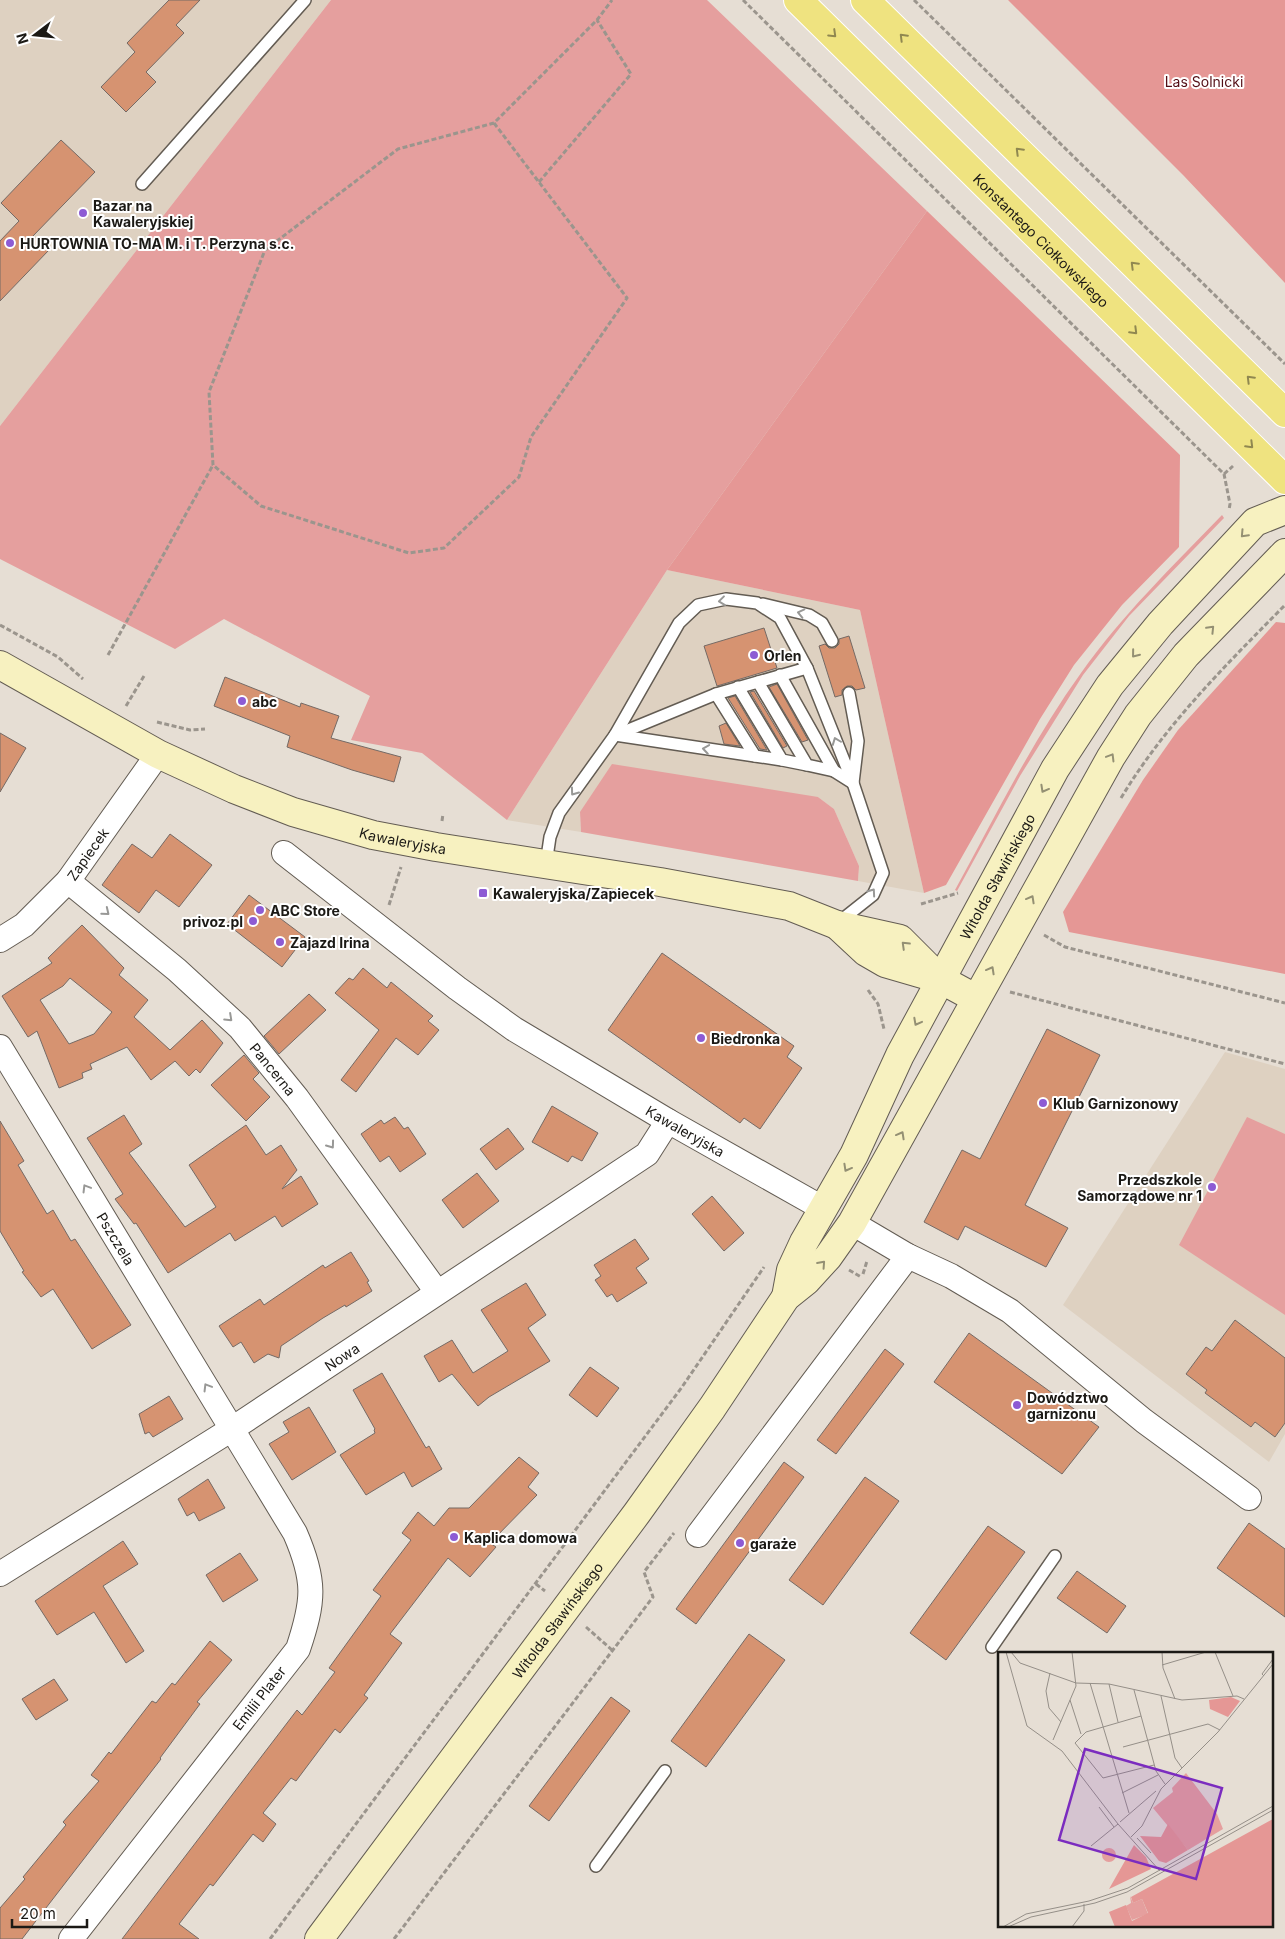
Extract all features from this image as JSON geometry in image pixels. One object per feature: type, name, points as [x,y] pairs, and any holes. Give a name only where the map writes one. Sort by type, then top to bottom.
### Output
[{"type":"main road","name":"Konstantego Ciołkowskiego","points":[[798,0],[1285,480]]},
{"type":"main road","points":[[865,0],[1285,414]]},
{"type":"main road","name":"Witolda Sławińskiego","points":[[786,1296],[791,1270],[804,1242],[854,1155],[900,1055],[1055,769],[1110,685],[1160,624],[1255,522],[1285,510]]},
{"type":"main road","name":"Witolda Sławińskiego","points":[[319,1939],[637,1513],[712,1408],[786,1296],[806,1281],[828,1257],[852,1223],[975,998],[1111,757],[1138,715],[1186,655],[1285,553]]},
{"type":"main road","name":"Kawaleryjska","points":[[0,665],[158,754],[234,789],[293,812],[372,836],[678,885],[789,906],[837,925],[866,952],[885,963],[940,979],[975,998]]},
{"type":"main road","points":[[824,1209],[852,1223]]},
{"type":"street","name":"Zapiecek","points":[[0,940],[24,925],[68,882],[158,754]]},
{"type":"street","name":"Kawaleryjska","points":[[284,853],[435,971],[514,1029],[824,1209]]},
{"type":"street","name":"Pancerna","points":[[68,882],[177,970],[240,1028],[297,1098],[437,1292]]},
{"type":"street","name":"Pszczela","points":[[0,1047],[232,1429]]},
{"type":"street","name":"Nowa","points":[[0,1574],[232,1429],[647,1154],[668,1120]]},
{"type":"street","points":[[852,1223],[908,1256],[951,1276],[1010,1311],[1144,1421],[1248,1498]]},
{"type":"street","points":[[698,1535],[908,1256]]},
{"type":"street","name":"Emilii Plater","points":[[72,1939],[298,1649],[307,1621],[312,1593],[306,1559],[295,1533],[232,1429]]},
{"type":"lane","points":[[142,184],[305,0]]},
{"type":"lane","points":[[546,864],[550,837],[559,813],[615,735],[679,623],[698,605],[726,600],[757,602],[810,615],[822,623],[832,641]]},
{"type":"lane","points":[[757,602],[780,618],[807,668],[853,783],[883,873],[873,895],[837,925]]},
{"type":"lane","points":[[615,735],[716,694],[807,668]]},
{"type":"lane","points":[[780,675],[834,770]]},
{"type":"lane","points":[[758,682],[807,765]]},
{"type":"lane","points":[[738,687],[782,760]]},
{"type":"lane","points":[[849,693],[858,741],[853,783]]},
{"type":"lane","points":[[716,694],[755,756]]},
{"type":"lane","points":[[615,735],[782,760],[834,770],[853,783]]},
{"type":"lane","points":[[992,1648],[1055,1556]]},
{"type":"lane","points":[[596,1866],[665,1771]]},
{"type":"path","points":[[108,655],[213,465],[209,392],[264,250],[398,149],[494,122],[597,20],[612,0]]},
{"type":"path","points":[[743,0],[1212,461],[1224,474],[1230,504]]},
{"type":"path","points":[[914,0],[1285,364]]},
{"type":"path","points":[[539,182],[632,74],[597,20]]},
{"type":"path","points":[[213,465],[261,506],[409,554],[444,548],[519,477],[530,437],[627,298],[494,122]]},
{"type":"path","points":[[1119,801],[1161,738],[1209,682],[1285,605]]},
{"type":"path","points":[[0,625],[58,657],[86,682]]},
{"type":"path","points":[[125,708],[144,676]]},
{"type":"path","points":[[117,704],[131,711]]},
{"type":"path","points":[[152,720],[190,730],[205,729]]},
{"type":"path","points":[[388,909],[401,867]]},
{"type":"path","points":[[921,904],[959,893]]},
{"type":"path","points":[[1044,935],[1065,947],[1285,1003]]},
{"type":"path","points":[[868,990],[878,1004],[884,1035]]},
{"type":"path","points":[[1000,990],[1285,1064]]},
{"type":"path","points":[[861,1277],[869,1256]]},
{"type":"path","points":[[270,1939],[682,1387],[765,1265]]},
{"type":"path","points":[[536,1584],[546,1592]]},
{"type":"path","points":[[394,1939],[612,1650],[586,1627]]},
{"type":"shaded area","name":"Bazar na Kawaleryjskiej","points":[[0,0],[331,0],[0,426]]},
{"type":"shaded area","points":[[331,0],[707,0],[927,211],[667,570],[507,820],[422,753],[351,740],[370,696],[224,619],[175,649],[0,559],[0,426]]},
{"type":"shaded area","points":[[1222,515],[1224,518],[1129,616],[1083,675],[1020,776],[957,891],[955,890],[1030,752],[1081,673],[1113,631]]},
{"type":"shaded area","points":[[667,570],[860,610],[924,893],[858,881],[859,866],[834,809],[818,797],[580,812],[581,832],[507,820]]},
{"type":"shaded area","points":[[612,764],[818,797],[834,809],[859,866],[858,881],[581,832],[580,812]]},
{"type":"shaded area","name":"Przedszkole Samorządowe nr 1","points":[[1225,1052],[1285,1069],[1285,1434],[1269,1462],[1063,1305]]},
{"type":"shaded area","points":[[1247,1117],[1285,1134],[1285,1315],[1179,1245]]},
{"type":"green space","name":"Las Solnicki","points":[[1008,0],[1285,0],[1285,283],[1184,176]]},
{"type":"green space","points":[[927,211],[1180,455],[1179,547],[1122,605],[1074,665],[1040,719],[946,885],[924,893],[860,610],[667,570]]},
{"type":"green space","points":[[1276,622],[1285,623],[1285,974],[1069,932],[1063,912],[1143,780],[1178,730]]},
{"type":"building","points":[[169,0],[200,0],[176,25],[184,33],[146,72],[156,82],[126,112],[101,87],[135,52],[127,43]]},
{"type":"building","points":[[61,140],[95,172],[33,236],[49,250],[0,301],[0,241],[19,221],[1,203]]},
{"type":"building","points":[[764,628],[777,668],[717,686],[704,646]]},
{"type":"building","points":[[849,636],[865,688],[856,690],[852,686],[847,686],[842,690],[842,695],[835,697],[819,646],[825,644],[829,648],[835,648],[839,644],[839,639]]},
{"type":"building","points":[[225,677],[300,707],[301,703],[339,716],[331,738],[401,757],[394,782],[352,770],[287,747],[290,736],[214,706]]},
{"type":"building","points":[[777,684],[808,740],[802,742],[769,687]]},
{"type":"building","points":[[754,691],[787,746],[783,748],[750,692]]},
{"type":"building","points":[[735,696],[767,750],[760,749],[728,698]]},
{"type":"building","points":[[726,723],[740,746],[724,744],[719,726]]},
{"type":"building","points":[[0,733],[26,748],[0,792]]},
{"type":"building","points":[[170,834],[212,865],[179,907],[156,890],[139,913],[102,885],[132,844],[152,858]]},
{"type":"building","points":[[249,895],[305,937],[282,967],[227,924]]},
{"type":"building","points":[[82,925],[124,968],[119,975],[148,1000],[134,1017],[170,1050],[202,1020],[223,1043],[200,1073],[196,1069],[189,1076],[175,1061],[151,1080],[127,1047],[90,1064],[92,1069],[82,1073],[83,1078],[59,1088],[37,1031],[28,1037],[2,996],[52,963],[48,958]],"holes":[[[70,978],[112,1012],[94,1034],[69,1044],[40,1000],[63,986]]]},
{"type":"building","name":"Biedronka","points":[[662,953],[794,1046],[787,1057],[802,1068],[760,1129],[744,1118],[740,1123],[608,1030]]},
{"type":"building","points":[[363,968],[387,988],[391,982],[433,1016],[428,1021],[439,1030],[418,1055],[396,1038],[356,1092],[341,1080],[379,1030],[335,993],[349,978],[353,980]]},
{"type":"building","points":[[309,994],[326,1010],[279,1054],[264,1036]]},
{"type":"building","name":"Klub Garnizonowy","points":[[1047,1029],[1100,1055],[1025,1205],[1068,1228],[1046,1267],[965,1226],[958,1240],[924,1222],[962,1150],[980,1159]]},
{"type":"building","points":[[244,1055],[259,1073],[253,1079],[270,1097],[246,1121],[211,1085]]},
{"type":"building","points":[[552,1106],[598,1133],[582,1161],[572,1156],[568,1162],[532,1142]]},
{"type":"building","points":[[124,1115],[142,1144],[129,1153],[185,1227],[216,1207],[189,1165],[246,1125],[266,1155],[281,1145],[297,1170],[282,1189],[301,1176],[318,1204],[282,1227],[275,1216],[235,1241],[230,1233],[168,1273],[136,1223],[134,1224],[115,1199],[123,1194],[87,1138]]},
{"type":"building","points":[[395,1117],[404,1129],[408,1127],[426,1154],[400,1172],[389,1156],[380,1162],[361,1134],[381,1120],[384,1124]]},
{"type":"building","points":[[0,1121],[24,1161],[18,1165],[47,1214],[53,1210],[71,1241],[75,1239],[131,1325],[92,1349],[53,1289],[41,1297],[22,1272],[24,1271],[0,1231]]},
{"type":"building","points":[[508,1128],[524,1149],[496,1170],[480,1149]]},
{"type":"building","points":[[477,1173],[499,1201],[463,1228],[442,1200]]},
{"type":"building","points":[[712,1196],[744,1233],[724,1251],[692,1214]]},
{"type":"building","points":[[635,1239],[649,1259],[636,1268],[647,1283],[617,1302],[612,1294],[607,1297],[595,1280],[601,1276],[594,1265]]},
{"type":"building","points":[[351,1252],[369,1281],[367,1282],[372,1291],[323,1318],[281,1346],[279,1358],[268,1354],[254,1363],[241,1342],[233,1347],[219,1326],[260,1299],[264,1305],[323,1265],[325,1268]]},
{"type":"building","points":[[526,1283],[546,1315],[528,1328],[550,1361],[489,1397],[478,1406],[452,1374],[439,1382],[424,1356],[452,1340],[473,1373],[508,1351],[481,1310]]},
{"type":"building","points":[[1235,1320],[1285,1358],[1285,1423],[1275,1437],[1255,1422],[1251,1427],[1205,1393],[1207,1390],[1186,1374],[1206,1347],[1212,1351]]},
{"type":"building","name":"Dowództwo garnizonu","points":[[969,1333],[1099,1427],[1062,1474],[934,1382]]},
{"type":"building","points":[[885,1349],[904,1364],[836,1454],[817,1440]]},
{"type":"building","points":[[590,1367],[619,1388],[597,1417],[569,1395]]},
{"type":"building","points":[[382,1373],[426,1448],[429,1446],[442,1469],[412,1487],[404,1472],[366,1495],[340,1455],[375,1433],[375,1429],[353,1390]]},
{"type":"building","points":[[169,1396],[183,1419],[153,1437],[149,1432],[145,1434],[139,1414]]},
{"type":"building","points":[[309,1407],[336,1452],[292,1480],[269,1444],[289,1432],[283,1422]]},
{"type":"building","points":[[519,1457],[539,1473],[528,1487],[537,1495],[490,1543],[496,1547],[470,1577],[448,1558],[390,1634],[402,1643],[364,1695],[368,1698],[340,1733],[335,1729],[296,1781],[291,1778],[263,1813],[276,1824],[263,1842],[253,1834],[213,1886],[210,1884],[179,1924],[199,1939],[122,1939],[297,1710],[302,1715],[335,1672],[329,1668],[381,1596],[373,1590],[411,1540],[402,1533],[418,1512],[434,1526],[449,1508],[469,1508]]},
{"type":"building","name":"garaże","points":[[784,1462],[804,1477],[696,1624],[676,1609]]},
{"type":"building","points":[[865,1477],[899,1501],[823,1605],[789,1580]]},
{"type":"building","points":[[208,1479],[225,1508],[199,1521],[194,1512],[187,1516],[178,1499]]},
{"type":"building","points":[[1249,1523],[1285,1549],[1285,1617],[1217,1568]]},
{"type":"building","points":[[988,1526],[1025,1552],[946,1660],[910,1633]]},
{"type":"building","points":[[123,1541],[138,1564],[103,1586],[144,1651],[126,1663],[94,1612],[57,1635],[35,1601]]},
{"type":"building","points":[[240,1553],[258,1580],[223,1602],[206,1575]]},
{"type":"building","points":[[1077,1571],[1126,1606],[1107,1633],[1057,1598]]},
{"type":"building","points":[[749,1634],[785,1660],[706,1767],[671,1741]]},
{"type":"building","points":[[210,1641],[232,1660],[197,1702],[200,1704],[161,1759],[22,1939],[0,1939],[0,1908],[25,1879],[23,1877],[66,1825],[63,1822],[99,1781],[91,1775],[109,1752],[111,1754],[152,1701],[156,1703],[172,1683],[175,1685]]},
{"type":"building","points":[[54,1679],[68,1700],[36,1720],[22,1699]]},
{"type":"building","points":[[611,1697],[630,1711],[549,1821],[529,1806]]},
{"type":"place","name":"Bazar na Kawaleryjskiej","points":[[83,213]]},
{"type":"place","name":"HURTOWNIA TO-MA M. i T. Perzyna s.c.","points":[[10,243]]},
{"type":"place","name":"Orlen","points":[[754,655]]},
{"type":"place","name":"abc","points":[[242,701]]},
{"type":"place","name":"Kawaleryjska/Zapiecek","points":[[483,893]]},
{"type":"place","name":"ABC Store","points":[[260,910]]},
{"type":"place","name":"privoz.pl","points":[[253,921]]},
{"type":"place","name":"Zajazd Irina","points":[[280,942]]},
{"type":"place","name":"Biedronka","points":[[701,1038]]},
{"type":"place","name":"Klub Garnizonowy","points":[[1043,1103]]},
{"type":"place","name":"Przedszkole Samorządowe nr 1","points":[[1212,1187]]},
{"type":"place","name":"Dowództwo garnizonu","points":[[1017,1405]]},
{"type":"place","name":"Kaplica domowa","points":[[454,1537]]},
{"type":"place","name":"garaże","points":[[740,1543]]}]
